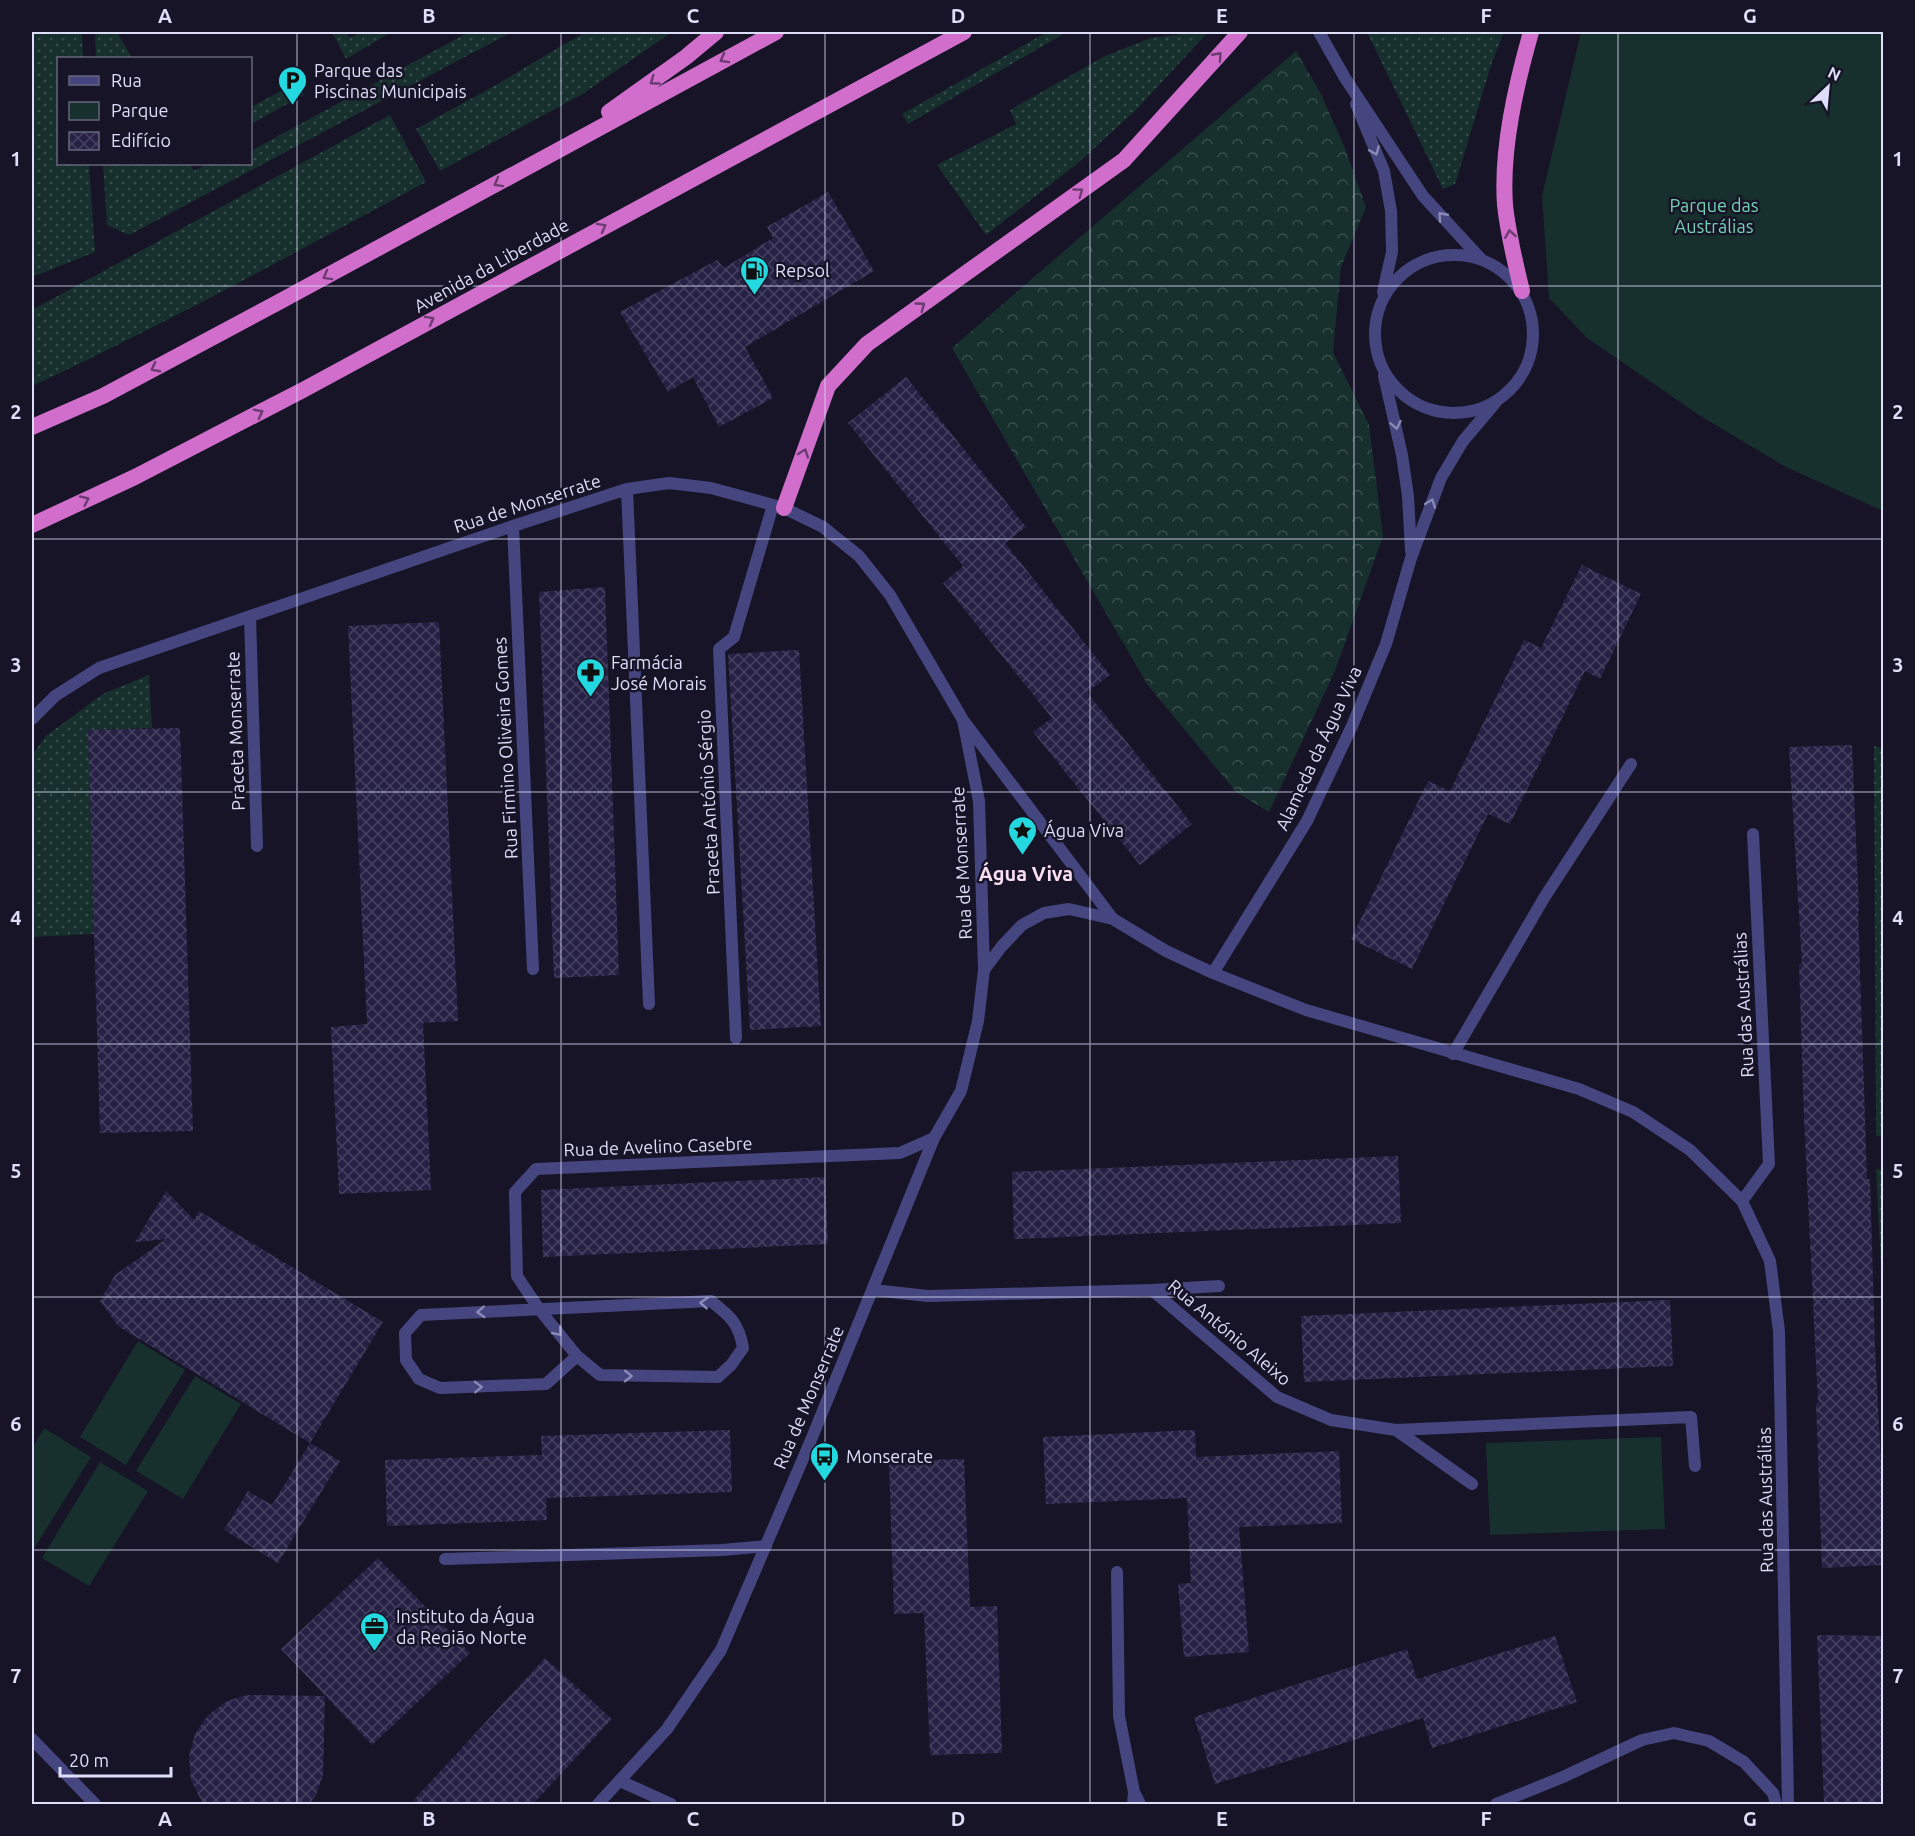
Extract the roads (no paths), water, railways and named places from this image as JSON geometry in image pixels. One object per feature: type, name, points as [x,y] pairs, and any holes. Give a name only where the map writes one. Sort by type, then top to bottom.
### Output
[{"type":"highway","points":[[520,171],[639,91],[716,32]]},
{"type":"highway","points":[[32,428],[103,396],[776,32]]},
{"type":"highway","name":"Avenida da Liberdade","points":[[32,525],[135,477],[303,390],[964,32]]},
{"type":"highway","points":[[778,507],[828,386],[867,344],[1124,160],[1240,32]]},
{"type":"highway","points":[[1522,291],[1510,239],[1505,204],[1505,166],[1515,98],[1531,32]]},
{"type":"street","points":[[1319,32],[1345,78],[1423,196],[1481,259]]},
{"type":"street","points":[[1345,78],[1384,171],[1390,211],[1392,252],[1379,307],[1375,327],[1376,348],[1382,368],[1398,390],[1419,405],[1444,413],[1471,412],[1505,396],[1521,378],[1531,357],[1534,334],[1531,311],[1522,291],[1504,271],[1481,259],[1457,254],[1432,257],[1409,267],[1391,285],[1379,307]]},
{"type":"street","name":"Alameda da Água Viva","points":[[1382,368],[1402,454],[1408,496],[1411,558]]},
{"type":"street","name":"Alameda da Água Viva","points":[[1213,973],[1312,810],[1352,726],[1386,644],[1411,558],[1441,478],[1463,441],[1496,402]]},
{"type":"street","name":"Rua de Monserrate","points":[[32,718],[56,696],[99,668],[513,526],[627,489],[669,483],[711,488],[778,507],[823,527],[859,556],[890,595],[963,720],[1113,919]]},
{"type":"street","points":[[627,489],[649,1004]]},
{"type":"street","name":"Praceta António Sérgio","points":[[736,1038],[719,649],[734,637],[778,507]]},
{"type":"street","name":"Rua Firmino Oliveira Gomes","points":[[513,526],[533,969]]},
{"type":"street","name":"Praceta Monserrate","points":[[250,616],[257,846]]},
{"type":"street","name":"Rua de Monserrate","points":[[598,1804],[667,1729],[722,1650],[934,1138],[961,1091],[978,1021],[984,970],[979,801],[963,720]]},
{"type":"street","points":[[1453,1054],[1544,898],[1631,764]]},
{"type":"street","name":"Rua das Austrálias","points":[[1742,1201],[1769,1164],[1753,834]]},
{"type":"street","name":"Rua de Monserrate","points":[[984,970],[1022,925],[1044,913],[1069,909],[1113,919],[1166,951],[1213,973]]},
{"type":"street","name":"Rua das Austrálias","points":[[1213,973],[1306,1010],[1579,1089],[1633,1112],[1690,1150],[1742,1201],[1770,1261],[1779,1331],[1788,1804]]},
{"type":"street","name":"Rua de Avelino Casebre","points":[[577,1356],[546,1384],[440,1388],[419,1379],[406,1360],[405,1333],[421,1315],[539,1309],[711,1301],[731,1316],[741,1333],[743,1347],[731,1365],[718,1377],[600,1375],[577,1356],[539,1309],[517,1275],[515,1192],[536,1169],[900,1153],[934,1138]]},
{"type":"street","points":[[1152,1290],[1219,1286]]},
{"type":"street","name":"Rua António Aleixo","points":[[873,1290],[928,1296],[1152,1290],[1277,1397],[1331,1420],[1396,1430],[1691,1417],[1695,1466]]},
{"type":"street","points":[[1396,1430],[1472,1484]]},
{"type":"street","points":[[445,1558],[722,1550],[766,1546]]},
{"type":"street","points":[[1117,1572],[1119,1716],[1133,1798],[1140,1804]]},
{"type":"street","points":[[1496,1804],[1563,1777],[1642,1740],[1674,1733],[1709,1741],[1744,1762],[1773,1793],[1776,1804]]},
{"type":"street","points":[[32,1739],[95,1804]]},
{"type":"street","points":[[620,1781],[671,1804]]},
{"type":"place","name":"Parque das Piscinas Municipais","points":[[293,106]]},
{"type":"place","name":"Repsol","points":[[754,296]]},
{"type":"place","name":"Farmácia José Morais","points":[[590,698]]},
{"type":"place","name":"Água Viva","points":[[1023,856]]},
{"type":"place","name":"Monserate","points":[[825,1482]]},
{"type":"place","name":"Instituto da Água da Região Norte","points":[[375,1652]]},
{"type":"district","name":"Água Viva","points":[[1026,873]]},
{"type":"park label","name":"Parque das Austrálias","points":[[1714,215]]}]
